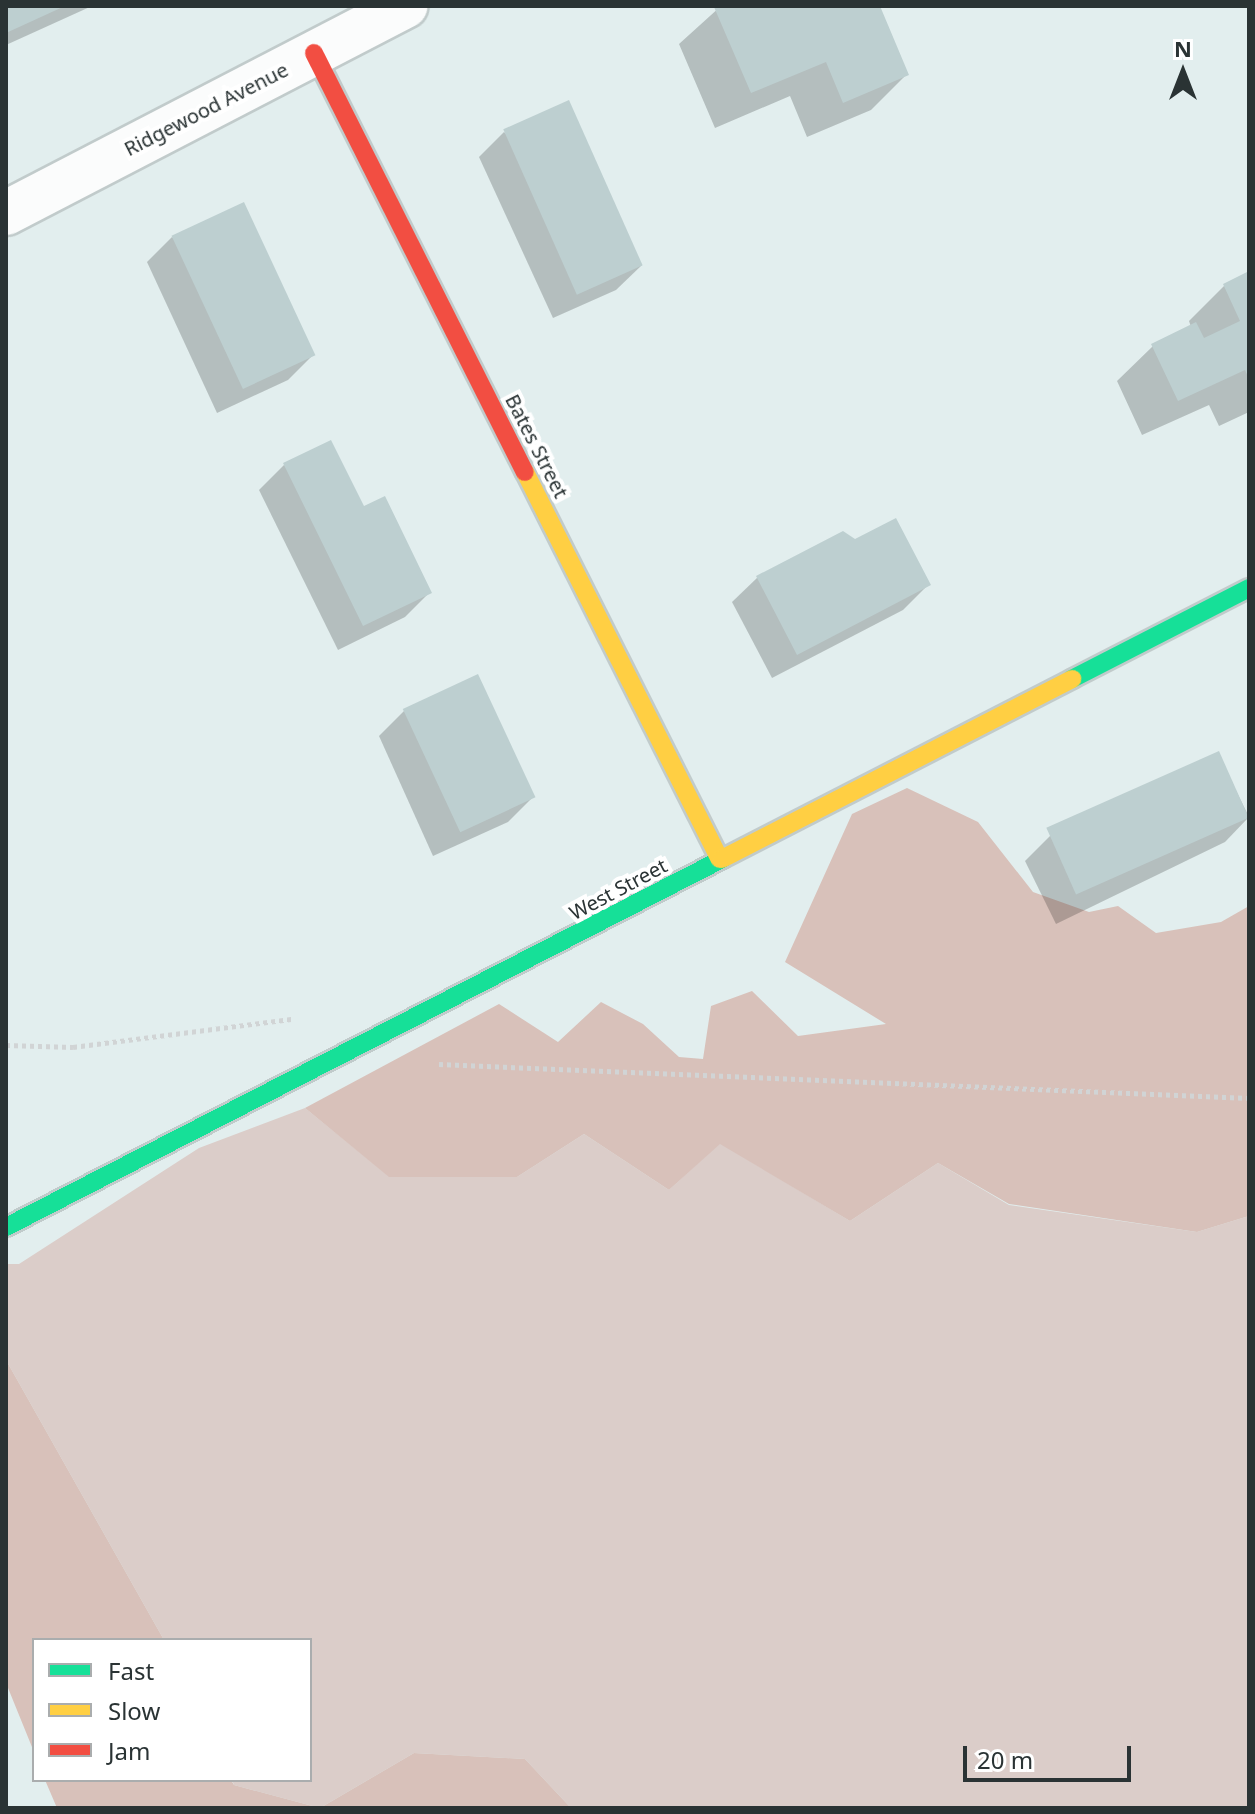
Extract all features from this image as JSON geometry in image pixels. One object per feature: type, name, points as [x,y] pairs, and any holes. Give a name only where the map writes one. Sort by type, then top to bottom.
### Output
[{"type":"street","name":"Ridgewood Avenue","points":[[6,213],[406,6]]},
{"type":"street","name":"Bates Street","points":[[314,53],[720,859]]},
{"type":"street","name":"West Street","points":[[6,1227],[377,1040],[720,859],[1249,588]]},
{"type":"path","points":[[6,1045],[73,1047],[325,1015],[418,1063],[1249,1098]]},
{"type":"shaded area","points":[[907,788],[978,822],[1033,892],[1089,912],[1118,906],[1156,933],[1221,922],[1249,906],[1249,1216],[1197,1232],[1009,1204],[938,1163],[850,1221],[720,1144],[669,1190],[584,1134],[517,1177],[389,1177],[305,1108],[499,1004],[558,1042],[601,1002],[643,1024],[679,1057],[703,1059],[711,1006],[752,991],[798,1036],[886,1024],[785,962],[852,814]]},
{"type":"shaded area","points":[[305,1108],[390,1177],[517,1177],[584,1134],[669,1190],[720,1143],[850,1221],[938,1163],[1009,1205],[1197,1232],[1249,1216],[1249,1808],[571,1808],[525,1759],[414,1753],[320,1808],[234,1785],[233,1782],[312,1782],[312,1638],[163,1638],[6,1360],[6,1264],[19,1264],[199,1148]]},
{"type":"shaded area","points":[[6,1360],[163,1638],[32,1638],[32,1747],[6,1683]]},
{"type":"shaded area","points":[[414,1753],[525,1759],[571,1808],[320,1808]]},
{"type":"shaded area","points":[[46,1782],[232,1782],[320,1808],[57,1808]]},
{"type":"building","points":[[6,6],[65,6],[6,33]]},
{"type":"building","points":[[880,6],[909,75],[843,103],[826,62],[751,93],[714,7]]},
{"type":"building","points":[[569,100],[643,265],[577,295],[503,129]]},
{"type":"building","points":[[244,202],[315,355],[243,389],[171,236]]},
{"type":"building","points":[[1249,271],[1249,379],[1245,370],[1178,401],[1151,344],[1196,322],[1204,338],[1240,321],[1223,284]]},
{"type":"building","points":[[331,440],[364,506],[385,496],[432,593],[363,626],[283,463]]},
{"type":"building","points":[[896,518],[931,585],[797,655],[756,576],[843,531],[855,539]]},
{"type":"building","points":[[478,674],[535,797],[460,832],[403,709]]},
{"type":"building","points":[[1219,751],[1249,818],[1076,895],[1046,828]]},
{"type":"traffic: fast","points":[[1072,679],[1249,588]]},
{"type":"traffic: fast","points":[[6,1227],[722,859]]},
{"type":"traffic: slow","points":[[525,472],[720,859]]},
{"type":"traffic: slow","points":[[722,859],[1072,679]]},
{"type":"traffic: jam","points":[[314,53],[525,472]]}]
